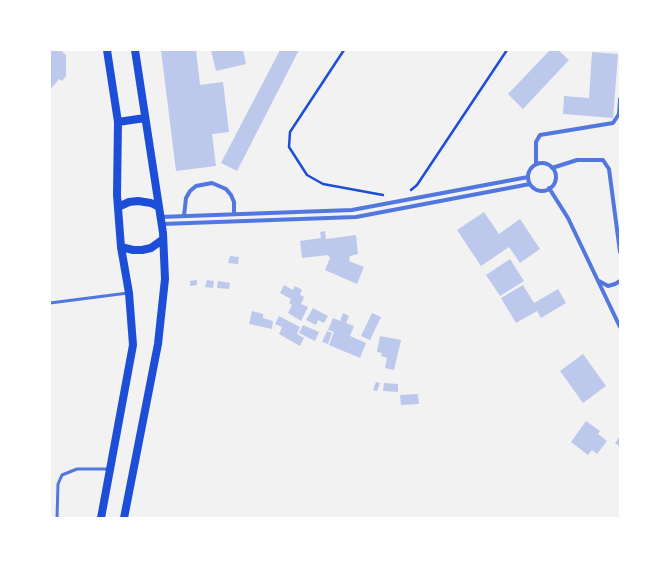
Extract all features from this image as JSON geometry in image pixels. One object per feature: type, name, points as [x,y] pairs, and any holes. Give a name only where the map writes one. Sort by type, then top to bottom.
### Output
[{"type":"main road","points":[[101,518],[132,352],[132,325],[129,293],[121,247],[118,207],[118,122],[107,50]]},
{"type":"main road","points":[[124,518],[158,344],[165,279],[160,220],[135,50]]},
{"type":"main road","points":[[118,122],[145,118]]},
{"type":"main road","points":[[118,207],[129,202],[138,201],[151,202],[157,206]]},
{"type":"main road","points":[[121,247],[133,250],[142,250],[151,248],[162,240]]},
{"type":"street","points":[[536,164],[536,142],[540,134],[613,123],[619,114],[620,99]]},
{"type":"street","points":[[552,168],[577,160],[603,160],[609,169],[620,252]]},
{"type":"street","points":[[545,163],[552,168],[555,179],[549,188],[537,190],[530,184],[528,177],[529,171],[536,164],[545,163]]},
{"type":"street","points":[[160,220],[184,216],[352,210],[528,177]]},
{"type":"street","points":[[184,216],[186,198],[190,191],[196,186],[212,182],[226,189],[231,195],[234,202],[234,214]]},
{"type":"street","points":[[160,220],[356,217],[530,184]]},
{"type":"street","points":[[549,188],[568,218],[620,327]]},
{"type":"street","points":[[598,280],[608,286],[620,281]]},
{"type":"lane","points":[[50,303],[129,293]]},
{"type":"lane","points":[[57,518],[58,484],[62,475],[77,469],[111,469]]},
{"type":"path","points":[[344,50],[290,132],[289,147],[307,175],[323,184],[390,196]]},
{"type":"path","points":[[409,192],[417,185],[507,50]]},
{"type":"building","points":[[50,50],[60,50],[66,55],[66,76],[62,81],[59,79],[50,90]]},
{"type":"building","points":[[161,50],[196,50],[200,85],[223,82],[229,132],[212,134],[216,166],[176,171]]},
{"type":"building","points":[[211,50],[243,50],[246,64],[216,71]]},
{"type":"building","points":[[280,50],[299,50],[237,171],[221,163]]},
{"type":"building","points":[[550,50],[558,50],[569,60],[523,109],[508,94]]},
{"type":"building","points":[[592,52],[618,54],[613,118],[563,114],[564,96],[589,98]]},
{"type":"building","points":[[484,212],[499,234],[520,219],[540,249],[520,263],[509,247],[481,266],[457,230]]},
{"type":"building","points":[[325,231],[326,239],[356,235],[358,254],[350,256],[349,261],[364,267],[357,284],[325,270],[330,258],[328,255],[302,258],[300,241],[321,238],[320,232]]},
{"type":"building","points":[[230,256],[239,257],[238,264],[228,263]]},
{"type":"building","points":[[510,259],[524,281],[500,296],[486,275]]},
{"type":"building","points":[[197,280],[197,285],[190,286],[190,281]]},
{"type":"building","points":[[207,280],[214,281],[213,288],[205,287]]},
{"type":"building","points":[[218,281],[230,283],[229,289],[217,288]]},
{"type":"building","points":[[284,285],[293,290],[295,286],[302,290],[300,295],[304,297],[301,304],[308,307],[301,321],[288,313],[292,305],[289,303],[291,299],[280,293]]},
{"type":"building","points":[[523,285],[534,303],[558,289],[566,303],[541,318],[537,311],[516,323],[501,298]]},
{"type":"building","points":[[313,308],[328,316],[324,323],[318,320],[316,325],[306,320]]},
{"type":"building","points":[[252,311],[263,314],[263,318],[273,321],[272,329],[249,324]]},
{"type":"building","points":[[343,313],[349,316],[346,323],[354,326],[350,336],[366,343],[360,358],[329,345],[334,332],[328,330],[333,318],[340,321]]},
{"type":"building","points":[[372,313],[381,317],[370,340],[361,336]]},
{"type":"building","points":[[279,316],[300,327],[297,334],[304,338],[300,346],[279,334],[282,327],[275,324]]},
{"type":"building","points":[[303,325],[319,332],[315,341],[299,333]]},
{"type":"building","points":[[327,331],[332,333],[328,344],[322,342]]},
{"type":"building","points":[[380,336],[401,340],[394,370],[385,368],[387,358],[381,356],[382,353],[377,352]]},
{"type":"building","points":[[583,354],[606,386],[583,403],[560,371]]},
{"type":"building","points":[[376,382],[380,383],[377,391],[373,390]]},
{"type":"building","points":[[384,383],[398,384],[398,392],[383,391]]},
{"type":"building","points":[[418,394],[419,404],[401,405],[400,395]]},
{"type":"building","points":[[586,421],[600,431],[598,434],[607,441],[597,454],[592,450],[588,455],[571,442]]},
{"type":"building","points":[[620,436],[620,447],[615,443]]}]
